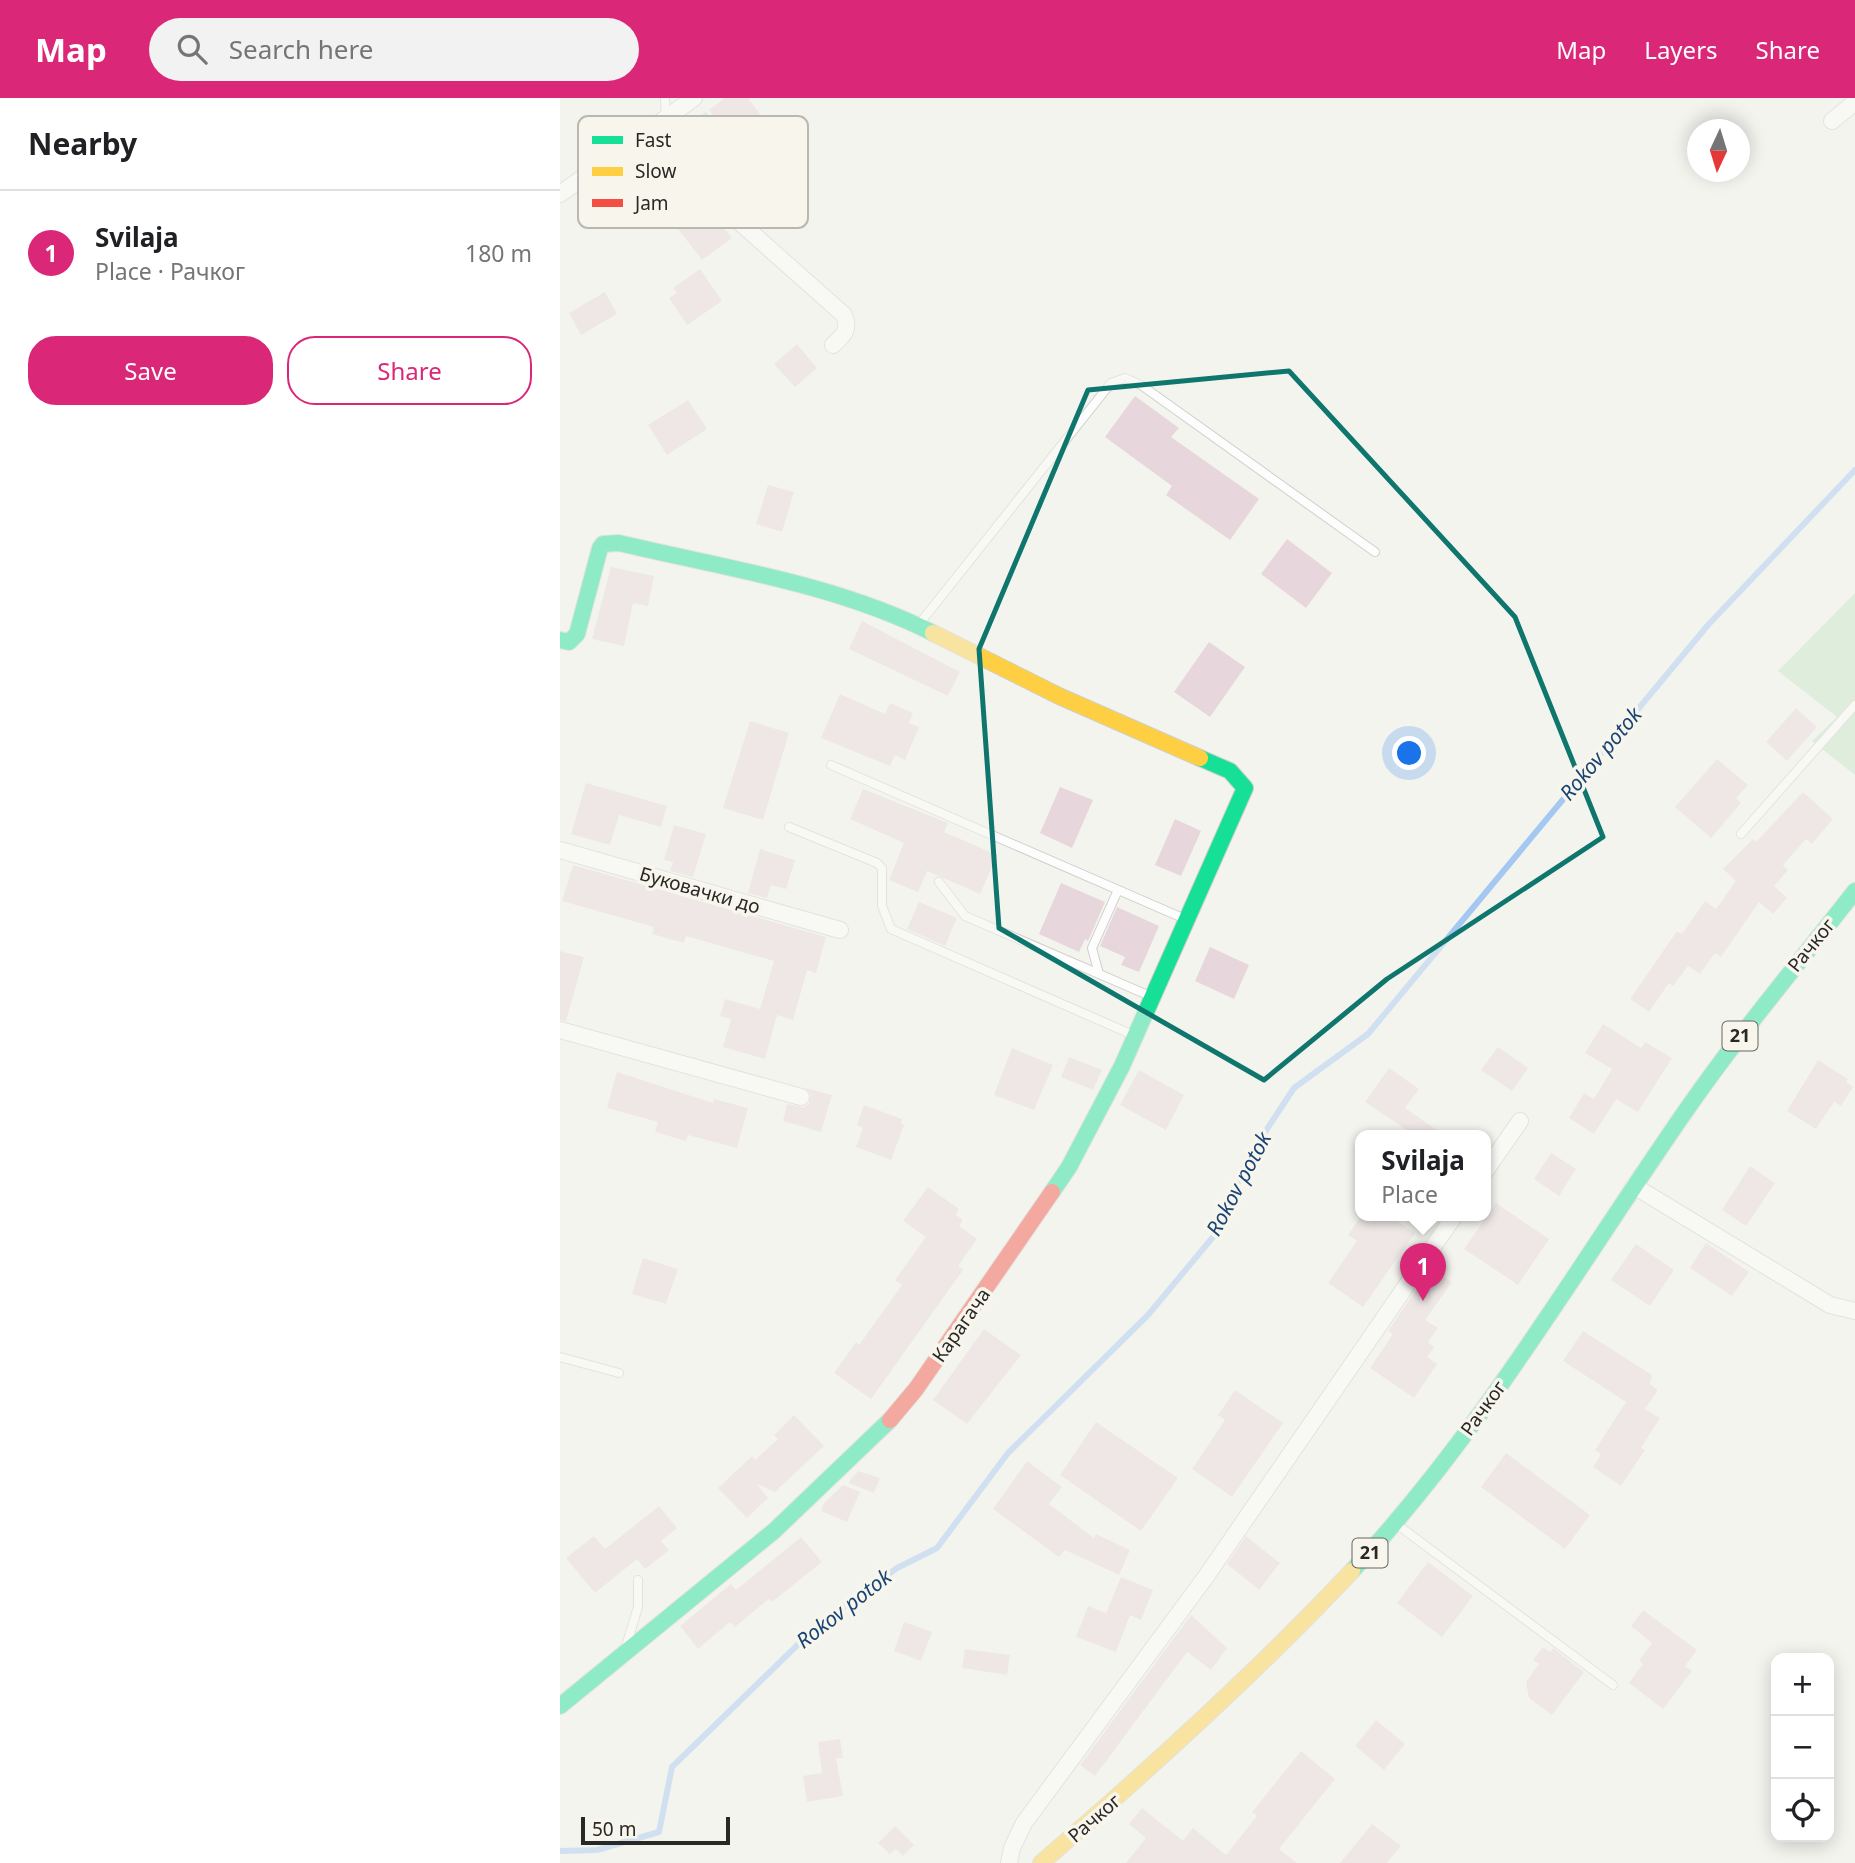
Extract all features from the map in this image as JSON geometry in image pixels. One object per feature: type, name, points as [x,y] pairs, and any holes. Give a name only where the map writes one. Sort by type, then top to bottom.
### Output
[{"type":"street","points":[[668,116],[694,98]]},
{"type":"street","points":[[1832,121],[1855,102]]},
{"type":"street","points":[[560,194],[578,181]]},
{"type":"street","points":[[746,228],[844,315],[848,324],[846,333],[833,345]]},
{"type":"street","points":[[560,640],[574,640],[600,548],[610,542],[833,594],[918,626]]},
{"type":"street","name":"Карагача","points":[[560,1706],[774,1531],[881,1430],[916,1389],[1069,1167],[1135,1037],[1245,788],[1230,771],[1059,696],[918,626]]},
{"type":"street","name":"Буковачки до","points":[[560,850],[840,930]]},
{"type":"street","name":"Рачког","points":[[1048,1861],[1165,1756],[1270,1656],[1396,1524],[1520,1356],[1633,1186],[1738,1039],[1855,891]]},
{"type":"street","points":[[560,1030],[801,1097]]},
{"type":"street","points":[[1491,1163],[1520,1121]]},
{"type":"street","points":[[1633,1186],[1830,1305],[1855,1311]]},
{"type":"street","points":[[1009,1863],[1012,1848],[1024,1823],[1205,1578],[1451,1221]]},
{"type":"lane","points":[[661,116],[665,98]]},
{"type":"lane","points":[[918,626],[1111,383],[1125,378],[1141,385],[1375,552]]},
{"type":"lane","points":[[1741,834],[1855,705]]},
{"type":"lane","points":[[831,765],[1187,920]]},
{"type":"lane","points":[[789,827],[877,863],[882,868],[882,906],[891,929],[1135,1037]]},
{"type":"lane","points":[[939,882],[965,916],[1153,997]]},
{"type":"lane","points":[[1099,974],[1092,948],[1118,890]]},
{"type":"lane","points":[[560,1357],[620,1373]]},
{"type":"lane","points":[[1396,1524],[1613,1685]]},
{"type":"lane","points":[[619,1658],[634,1626],[638,1607],[638,1580]]},
{"type":"highlighted area","points":[[1289,371],[1515,617],[1603,837],[1387,979],[1264,1080],[999,928],[979,649],[1088,390]]},
{"type":"green space","points":[[1855,593],[1855,775],[1812,741],[1837,717],[1778,671]]},
{"type":"building","points":[[725,98],[748,98],[762,116],[713,116],[709,110]]},
{"type":"building","points":[[677,228],[724,228],[732,238],[702,260]]},
{"type":"building","points":[[700,269],[722,301],[687,325],[669,298],[677,293],[673,288]]},
{"type":"building","points":[[605,292],[617,314],[581,335],[569,313]]},
{"type":"building","points":[[797,344],[817,368],[795,387],[774,364]]},
{"type":"building","points":[[1135,396],[1179,428],[1171,437],[1259,499],[1230,540],[1166,495],[1172,486],[1105,437]]},
{"type":"building","points":[[688,400],[707,429],[667,455],[648,425]]},
{"type":"building","points":[[768,485],[794,492],[782,532],[756,524]]},
{"type":"building","points":[[1287,539],[1332,573],[1306,608],[1261,574]]},
{"type":"building","points":[[611,567],[654,576],[648,606],[633,603],[624,646],[592,639]]},
{"type":"building","points":[[862,621],[960,672],[948,696],[849,649]]},
{"type":"building","points":[[1209,642],[1245,667],[1210,717],[1174,692]]},
{"type":"building","points":[[840,694],[885,714],[890,703],[913,713],[909,723],[919,727],[905,760],[895,755],[890,766],[821,738]]},
{"type":"building","points":[[1796,708],[1817,727],[1787,761],[1766,742]]},
{"type":"building","points":[[750,721],[789,733],[763,820],[723,808]]},
{"type":"building","points":[[1717,759],[1748,785],[1736,798],[1741,803],[1711,838],[1675,807]]},
{"type":"building","points":[[586,783],[667,806],[661,827],[619,815],[610,845],[571,834]]},
{"type":"building","points":[[1060,787],[1093,800],[1072,848],[1040,833]]},
{"type":"building","points":[[863,789],[948,823],[944,832],[997,855],[980,894],[927,871],[918,892],[889,880],[904,843],[850,819]]},
{"type":"building","points":[[1803,792],[1833,819],[1812,844],[1806,839],[1783,865],[1788,870],[1774,886],[1787,898],[1773,914],[1759,902],[1721,957],[1715,953],[1700,974],[1688,966],[1673,986],[1669,983],[1649,1012],[1630,999],[1677,931],[1682,934],[1705,901],[1716,909],[1736,881],[1723,869],[1753,839],[1756,842]]},
{"type":"building","points":[[1175,819],[1201,831],[1181,876],[1155,865]]},
{"type":"building","points":[[674,825],[706,834],[693,877],[670,871],[673,862],[664,860]]},
{"type":"building","points":[[760,849],[795,860],[786,889],[771,885],[767,898],[748,893]]},
{"type":"building","points":[[573,865],[826,937],[816,973],[807,970],[793,1020],[777,1015],[765,1059],[723,1047],[731,1019],[720,1016],[725,999],[760,1009],[774,961],[686,936],[684,943],[652,934],[654,927],[562,901]]},
{"type":"building","points":[[1061,883],[1105,902],[1088,941],[1085,939],[1079,952],[1039,934]]},
{"type":"building","points":[[919,902],[957,918],[945,946],[907,929]]},
{"type":"building","points":[[1117,907],[1159,926],[1139,972],[1121,965],[1125,957],[1100,946]]},
{"type":"building","points":[[1210,947],[1249,965],[1234,999],[1195,981]]},
{"type":"building","points":[[560,951],[584,957],[566,1021],[560,1020]]},
{"type":"building","points":[[1603,1024],[1641,1048],[1645,1042],[1672,1058],[1638,1112],[1616,1099],[1594,1134],[1569,1118],[1584,1093],[1594,1099],[1612,1069],[1585,1053]]},
{"type":"building","points":[[1498,1047],[1528,1068],[1512,1091],[1481,1070]]},
{"type":"building","points":[[1012,1048],[1053,1065],[1034,1110],[994,1095]]},
{"type":"building","points":[[1069,1057],[1102,1070],[1093,1090],[1061,1077]]},
{"type":"building","points":[[1818,1060],[1848,1079],[1846,1082],[1853,1087],[1841,1106],[1834,1102],[1816,1129],[1787,1111]]},
{"type":"building","points":[[1389,1068],[1419,1089],[1405,1108],[1437,1130],[1407,1130],[1365,1102]]},
{"type":"building","points":[[1139,1070],[1184,1095],[1166,1130],[1120,1105]]},
{"type":"building","points":[[617,1072],[713,1103],[714,1099],[748,1108],[737,1148],[688,1135],[686,1141],[655,1132],[658,1122],[607,1108]]},
{"type":"building","points":[[806,1088],[832,1095],[821,1132],[783,1121],[787,1104],[803,1107],[809,1104],[811,1095]]},
{"type":"building","points":[[864,1105],[902,1119],[901,1124],[904,1125],[891,1160],[856,1147],[863,1128],[857,1125]]},
{"type":"building","points":[[1551,1153],[1576,1169],[1559,1196],[1534,1179]]},
{"type":"building","points":[[1750,1166],[1775,1183],[1746,1226],[1722,1210]]},
{"type":"building","points":[[928,1187],[959,1209],[956,1215],[963,1220],[959,1226],[977,1239],[958,1266],[963,1270],[871,1399],[834,1373],[856,1342],[859,1345],[902,1285],[895,1280],[926,1237],[903,1221]]},
{"type":"building","points":[[1496,1203],[1549,1239],[1518,1285],[1464,1249],[1483,1221],[1491,1221],[1491,1210]]},
{"type":"building","points":[[1358,1221],[1398,1221],[1415,1233],[1363,1307],[1328,1283],[1357,1241],[1348,1235]]},
{"type":"building","points":[[1706,1243],[1749,1272],[1732,1296],[1690,1268]]},
{"type":"building","points":[[1636,1244],[1674,1270],[1650,1306],[1611,1280]]},
{"type":"building","points":[[643,1258],[678,1269],[666,1304],[632,1294]]},
{"type":"building","points":[[1431,1268],[1452,1282],[1425,1320],[1438,1328],[1428,1342],[1434,1347],[1427,1357],[1437,1364],[1414,1398],[1370,1368],[1393,1334],[1388,1331]]},
{"type":"building","points":[[984,1329],[1021,1355],[967,1424],[933,1400]]},
{"type":"building","points":[[1583,1331],[1652,1375],[1650,1384],[1658,1390],[1645,1409],[1660,1418],[1641,1448],[1645,1450],[1621,1486],[1593,1467],[1601,1454],[1595,1450],[1626,1402],[1563,1361]]},
{"type":"building","points":[[1235,1390],[1283,1423],[1232,1497],[1192,1469],[1225,1420],[1218,1415]]},
{"type":"building","points":[[794,1415],[824,1446],[775,1492],[757,1484],[768,1498],[747,1518],[718,1488],[752,1456],[755,1460],[778,1439],[774,1435]]},
{"type":"building","points":[[1096,1422],[1178,1478],[1141,1531],[1060,1475]]},
{"type":"building","points":[[1506,1453],[1590,1515],[1565,1549],[1481,1487]]},
{"type":"building","points":[[1027,1461],[1062,1487],[1049,1504],[1094,1538],[1096,1534],[1130,1550],[1119,1575],[1065,1550],[1059,1557],[993,1509]]},
{"type":"building","points":[[858,1471],[880,1478],[874,1493],[848,1483]]},
{"type":"building","points":[[843,1485],[860,1492],[847,1522],[821,1511],[824,1503]]},
{"type":"building","points":[[659,1506],[677,1528],[661,1541],[669,1550],[645,1569],[637,1559],[595,1593],[566,1558],[594,1536],[605,1549]]},
{"type":"building","points":[[1246,1536],[1280,1563],[1259,1590],[1227,1564]]},
{"type":"building","points":[[801,1537],[822,1562],[772,1602],[769,1599],[735,1627],[730,1622],[698,1649],[680,1626],[731,1584],[736,1590]]},
{"type":"building","points":[[1428,1562],[1473,1596],[1442,1637],[1397,1603]]},
{"type":"building","points":[[1121,1577],[1153,1590],[1141,1620],[1130,1615],[1116,1652],[1076,1637],[1088,1606],[1106,1613]]},
{"type":"building","points":[[1643,1610],[1697,1650],[1685,1666],[1692,1671],[1663,1709],[1629,1683],[1643,1664],[1639,1661],[1652,1643],[1631,1626]]},
{"type":"building","points":[[1191,1615],[1227,1648],[1211,1670],[1187,1652],[1095,1776],[1080,1765]]},
{"type":"building","points":[[904,1622],[932,1632],[921,1661],[894,1651]]},
{"type":"building","points":[[1543,1647],[1550,1652],[1553,1648],[1584,1672],[1552,1715],[1529,1698],[1526,1682],[1539,1664],[1533,1660]]},
{"type":"building","points":[[965,1649],[1010,1655],[1007,1675],[962,1668]]},
{"type":"building","points":[[1376,1720],[1405,1744],[1384,1770],[1355,1746]]},
{"type":"building","points":[[840,1739],[843,1758],[836,1758],[843,1796],[807,1802],[803,1776],[822,1773],[818,1742]]},
{"type":"building","points":[[1301,1751],[1335,1779],[1279,1849],[1297,1863],[1126,1863],[1146,1838],[1129,1824],[1142,1808],[1183,1841],[1193,1828],[1226,1855],[1257,1816],[1252,1812]]},
{"type":"building","points":[[1372,1824],[1401,1846],[1387,1863],[1340,1863]]},
{"type":"building","points":[[895,1826],[914,1845],[903,1856],[896,1849],[890,1854],[878,1843]]},
{"type":"waterway","name":"Rokov potok","points":[[560,1851],[597,1850],[659,1832],[672,1767],[816,1627],[897,1568],[937,1548],[1008,1453],[1148,1315],[1218,1231],[1248,1158],[1294,1088],[1368,1034],[1708,625],[1855,470]]},
{"type":"traffic: fast","points":[[560,640],[569,642],[577,634],[600,548],[603,544],[619,543],[819,590],[896,616],[933,633]]},
{"type":"traffic: fast","points":[[1052,1192],[1069,1167],[1122,1066],[1245,788],[1230,771],[1200,758]]},
{"type":"traffic: fast","points":[[1352,1571],[1399,1518],[1487,1405],[1707,1081],[1855,891]]},
{"type":"traffic: fast","points":[[560,1706],[774,1531],[890,1420]]},
{"type":"traffic: slow","points":[[933,633],[1059,696],[1200,758]]},
{"type":"traffic: slow","points":[[1041,1863],[1200,1721],[1352,1571]]},
{"type":"traffic: jam","points":[[890,1420],[916,1389],[1052,1192]]},
{"type":"place","name":"Svilaja","points":[[1423,1301]]}]
